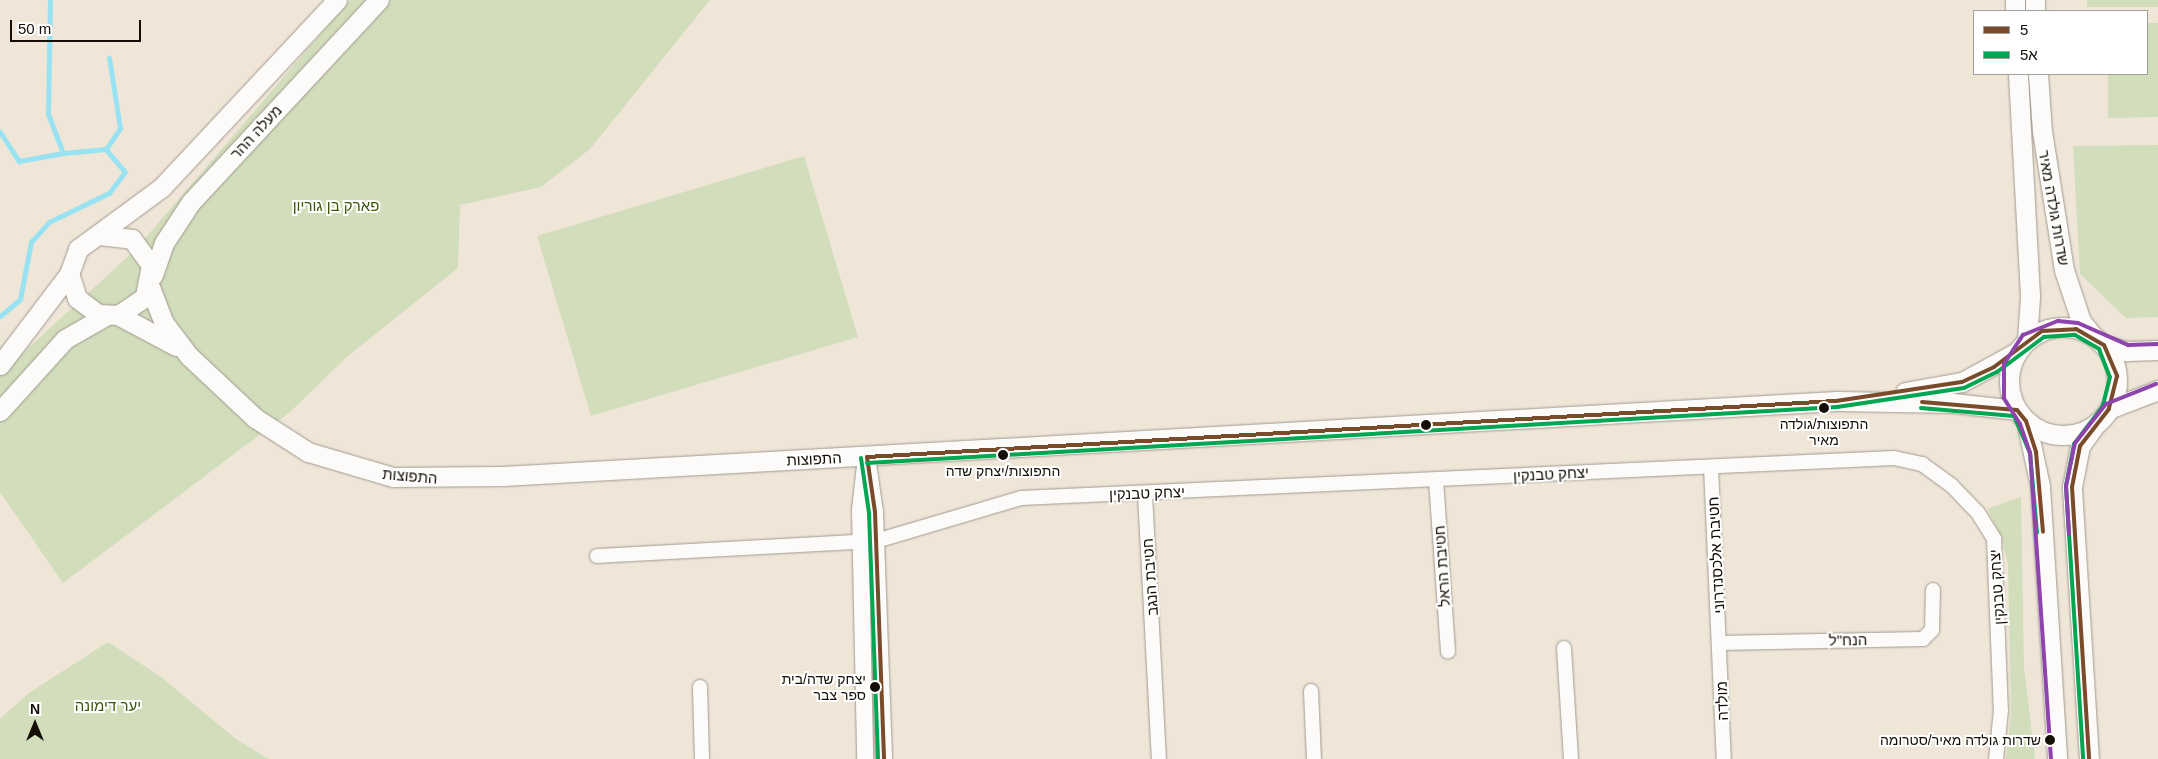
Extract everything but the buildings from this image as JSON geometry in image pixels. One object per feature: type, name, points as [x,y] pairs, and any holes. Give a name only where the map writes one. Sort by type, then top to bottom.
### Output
[{"type":"main road","name":"מעלה ההר","points":[[100,235],[162,187],[337,0]]},
{"type":"main road","name":"מעלה ההר","points":[[151,282],[164,243],[191,202],[379,0]]},
{"type":"main road","name":"שדרות גולדה מאיר","points":[[2018,75],[2030,297],[2022,346]]},
{"type":"main road","name":"שדרות גולדה מאיר","points":[[2038,75],[2042,131],[2064,270],[2081,321],[2098,340]]},
{"type":"main road","points":[[0,365],[44,313],[69,274],[78,249],[100,235],[122,235],[136,242],[147,255],[151,282],[138,306],[112,315],[65,339],[0,411]]},
{"type":"main road","points":[[69,274],[77,298],[90,310],[112,315]]},
{"type":"main road","name":"התפוצות","points":[[151,282],[164,323],[189,356],[225,393],[280,436],[334,462],[393,477],[435,480],[1836,400],[1953,403],[2021,416]]},
{"type":"main road","name":"התפוצות","points":[[112,315],[189,356]]},
{"type":"main road","points":[[2057,759],[2040,486],[2021,416],[2008,381],[2022,346],[2059,327],[2128,351],[2158,350]]},
{"type":"main road","points":[[2098,340],[2117,376],[2110,409]]},
{"type":"main road","name":"התפוצות","points":[[1836,400],[1962,382],[2022,346]]},
{"type":"main road","points":[[2089,759],[2072,487],[2080,446],[2097,423],[2110,409],[2158,390]]},
{"type":"main road","points":[[2021,416],[2038,430],[2069,435],[2097,423]]},
{"type":"street","points":[[865,759],[868,542],[866,456]]},
{"type":"street","name":"יצחק טבנקין","points":[[597,556],[868,542],[1021,498],[1145,494],[1894,458],[1922,464],[1952,486],[1978,513],[1994,539],[1998,562],[2001,710],[1996,759]]},
{"type":"street","name":"חטיבת אלכסנדרוני","points":[[1711,467],[1720,643]]},
{"type":"street","name":"חטיבת הראל","points":[[1436,480],[1448,652]]},
{"type":"street","name":"חטיבת הנגב","points":[[1145,494],[1155,661],[1158,759]]},
{"type":"street","points":[[868,542],[884,759]]},
{"type":"street","name":"הנח\"ל","points":[[1720,643],[1923,639],[1932,630],[1933,590]]},
{"type":"street","name":"מולדה","points":[[1720,643],[1724,759]]},
{"type":"street","points":[[1564,648],[1571,759]]},
{"type":"street","points":[[700,687],[702,759]]},
{"type":"street","points":[[1311,690],[1314,759]]},
{"type":"green space","name":"פארק בן גוריון","points":[[350,0],[710,0],[590,149],[541,187],[460,205],[458,268],[348,356],[290,412],[63,583],[0,492],[0,374],[134,251]]},
{"type":"green space","points":[[2087,0],[2158,0],[2158,7],[2087,7]]},
{"type":"green space","points":[[2148,23],[2158,23],[2158,117],[2108,118],[2108,75],[2148,75]]},
{"type":"green space","points":[[2158,145],[2158,317],[2126,318],[2080,274],[2073,146]]},
{"type":"green space","points":[[804,156],[858,337],[591,416],[537,236]]},
{"type":"green space","points":[[2021,497],[2024,668],[2035,759],[2006,759],[2011,715],[2008,565],[2002,538],[1987,509]]},
{"type":"green space","name":"יער דימונה","points":[[108,642],[161,677],[236,739],[269,759],[0,759],[0,719],[29,693]]},
{"type":"waterway","points":[[0,316],[20,299],[31,242],[49,222],[109,193],[125,172],[106,149],[63,153],[48,114],[50,0]]},
{"type":"waterway","points":[[106,149],[120,128],[109,58]]},
{"type":"waterway","points":[[0,132],[19,161],[63,153]]},
{"type":"transit line","points":[[2051,759],[2030,453],[2020,424],[2004,398],[2004,364],[2023,335],[2058,321],[2078,323],[2128,345],[2158,344]]},
{"type":"transit line","name":"5","points":[[867,457],[1836,401],[1962,382],[1994,367],[2042,331],[2076,329],[2104,345],[2117,376],[2109,409],[2080,446],[2072,487],[2089,759]]},
{"type":"transit line","name":"5א","points":[[867,463],[1837,407],[1964,388],[1997,372],[2044,337],[2075,335],[2099,349],[2110,377],[2103,406],[2074,444],[2066,486],[2083,759]]},
{"type":"transit line","points":[[2069,534],[2066,486],[2075,443],[2106,404],[2156,384]]},
{"type":"transit line","name":"5","points":[[1922,402],[2017,410],[2026,421],[2036,452],[2043,532]]},
{"type":"transit line","name":"5א","points":[[1921,408],[2014,416],[2030,453],[2037,533]]},
{"type":"transit line","name":"5","points":[[867,457],[875,512],[884,759]]},
{"type":"transit line","name":"5א","points":[[861,458],[869,513],[878,759]]},
{"type":"place","name":"התפוצות/גולדה מאיר","points":[[1824,408]]},
{"type":"place","name":"התפוצות/יצחק שדה","points":[[1003,455]]},
{"type":"place","name":"יצחק שדה/בית ספר צבר","points":[[875,687]]},
{"type":"place","name":"שדרות גולדה מאיר/סטרומה","points":[[2050,740]]}]
